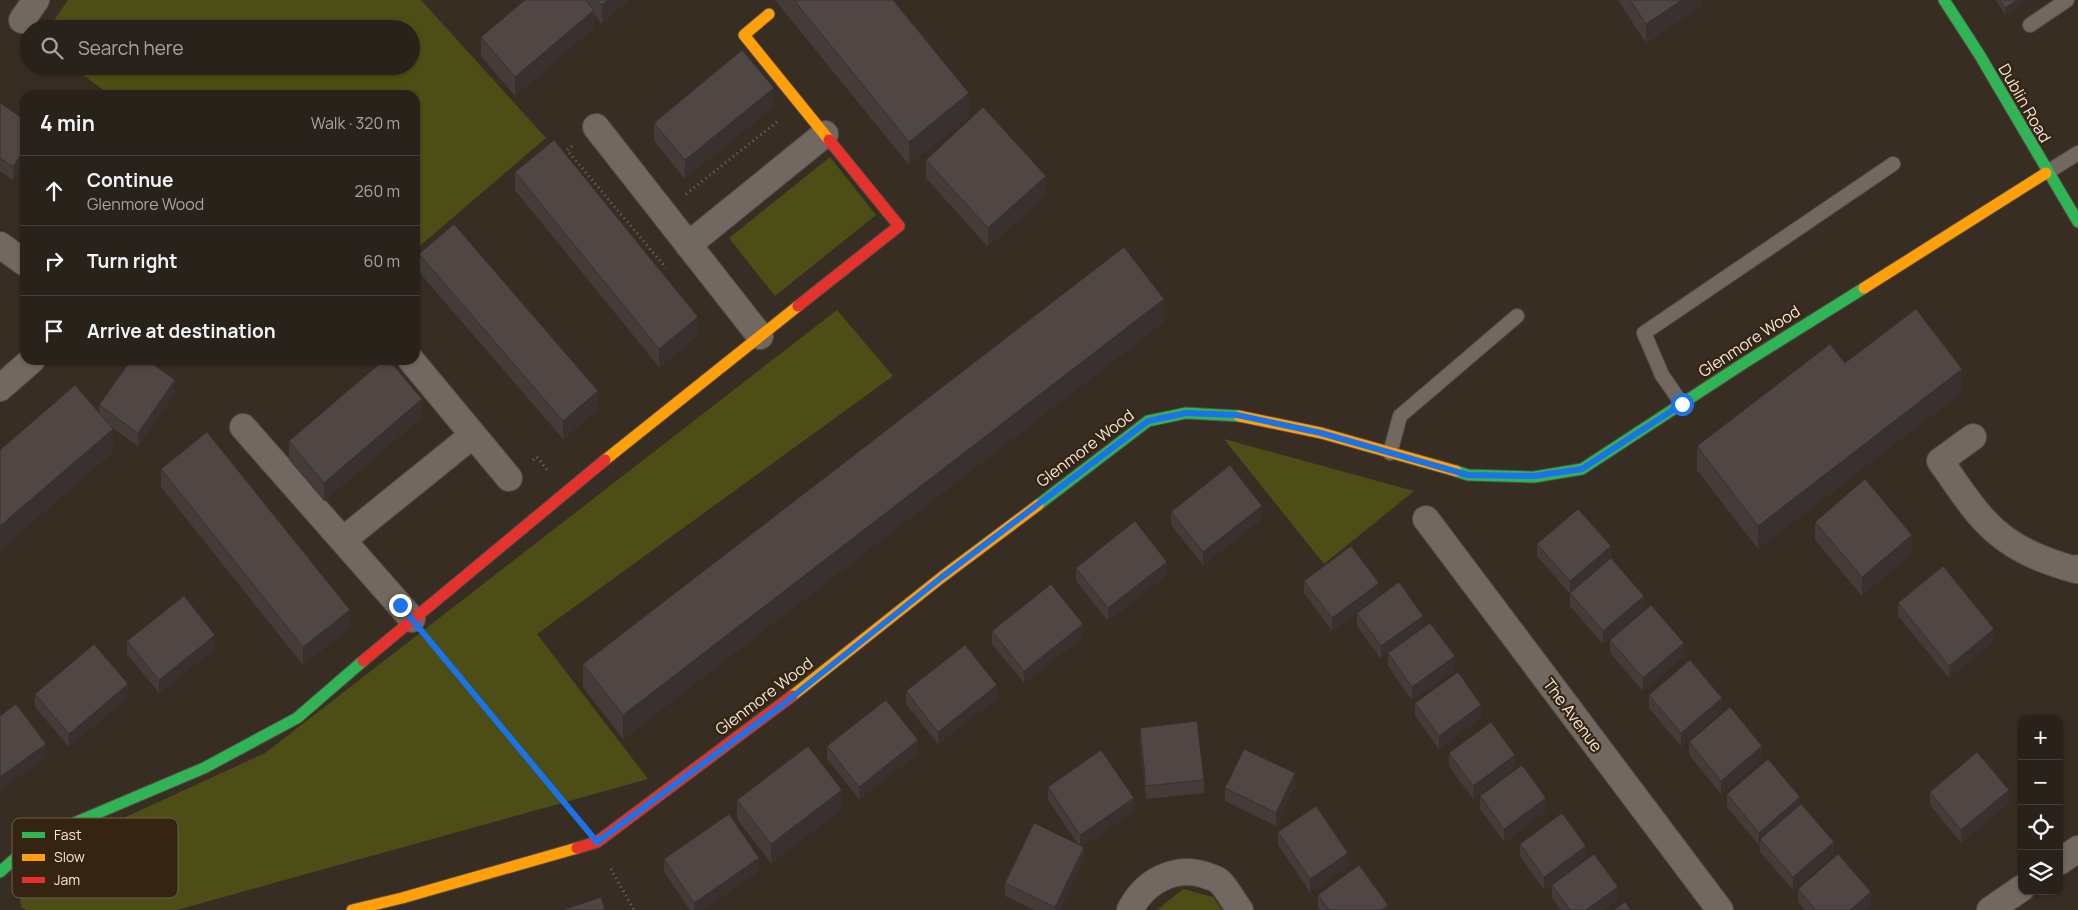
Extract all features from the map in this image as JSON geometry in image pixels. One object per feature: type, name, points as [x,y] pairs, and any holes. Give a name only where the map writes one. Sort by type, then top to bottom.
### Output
[{"type":"street","name":"Dublin Road","points":[[1944,0],[1964,28],[2046,172],[2078,222]]},
{"type":"street","points":[[86,818],[204,768],[297,718],[412,618],[633,437],[900,226],[744,35],[769,14]]},
{"type":"street","points":[[596,127],[760,336]]},
{"type":"street","points":[[688,245],[825,134]]},
{"type":"street","name":"Glenmore Wood","points":[[352,910],[402,898],[597,842],[782,705],[942,577],[1148,421],[1186,413],[1237,415],[1321,433],[1468,475],[1534,476],[1582,469],[2046,172]]},
{"type":"street","points":[[0,245],[20,259]]},
{"type":"street","points":[[0,388],[26,365]]},
{"type":"street","points":[[415,365],[509,478]]},
{"type":"street","points":[[244,428],[412,618]]},
{"type":"street","points":[[343,540],[473,435]]},
{"type":"street","points":[[1973,437],[1940,461],[1986,522],[2014,545],[2048,563],[2076,570],[2078,568]]},
{"type":"street","name":"The Avenue","points":[[1426,519],[1720,910]]},
{"type":"street","points":[[2063,859],[2078,849]]},
{"type":"street","points":[[0,872],[12,861]]},
{"type":"street","points":[[1130,910],[1137,897],[1161,878],[1169,874],[1193,871],[1218,880],[1240,910]]},
{"type":"street","points":[[1990,910],[2018,891]]},
{"type":"lane","points":[[2030,25],[2067,0]]},
{"type":"lane","points":[[2046,172],[2078,153]]},
{"type":"lane","points":[[1682,404],[1662,375],[1644,333],[1893,164]]},
{"type":"lane","points":[[1390,453],[1400,416],[1516,316]]},
{"type":"path","points":[[636,233],[801,104]]},
{"type":"path","points":[[596,127],[567,150],[667,270]]},
{"type":"path","points":[[509,478],[537,457],[547,470]]},
{"type":"path","points":[[412,618],[597,842],[634,910]]},
{"type":"shaded area","points":[[68,0],[421,0],[546,138],[420,246],[420,90],[103,90],[83,75],[420,75],[420,20],[54,20]]},
{"type":"shaded area","points":[[830,157],[876,215],[775,296],[729,238]]},
{"type":"shaded area","points":[[837,310],[893,376],[537,634],[648,779],[177,910],[26,910],[21,907],[20,898],[178,898],[178,818],[124,818],[265,753]]},
{"type":"shaded area","points":[[1224,439],[1414,491],[1324,564]]},
{"type":"shaded area","points":[[1183,889],[1213,897],[1222,910],[1157,910]]},
{"type":"building","points":[[525,0],[585,0],[594,10],[515,77],[481,37]]},
{"type":"building","points":[[597,0],[608,0],[602,5]]},
{"type":"building","points":[[794,0],[893,0],[969,93],[909,142]]},
{"type":"building","points":[[1630,0],[1682,0],[1646,24]]},
{"type":"building","points":[[2000,0],[2017,0],[2005,8]]},
{"type":"building","points":[[742,50],[774,88],[685,160],[654,123]]},
{"type":"building","points":[[0,103],[20,117],[20,156],[13,167],[0,158]]},
{"type":"building","points":[[983,107],[1046,176],[988,228],[926,160]]},
{"type":"building","points":[[554,140],[698,317],[659,349],[515,172]]},
{"type":"building","points":[[454,224],[598,391],[563,421],[420,253]]},
{"type":"building","points":[[1124,247],[1164,299],[623,715],[583,664]]},
{"type":"building","points":[[1916,309],[1962,369],[1758,526],[1697,446],[1830,344],[1845,363]]},
{"type":"building","points":[[127,365],[154,365],[175,380],[138,433],[99,405]]},
{"type":"building","points":[[378,365],[393,365],[422,399],[324,483],[289,441]]},
{"type":"building","points":[[75,385],[113,429],[0,526],[0,450]]},
{"type":"building","points":[[207,432],[350,610],[303,647],[161,469]]},
{"type":"building","points":[[1230,465],[1262,506],[1203,552],[1171,512]]},
{"type":"building","points":[[1865,479],[1912,535],[1862,577],[1815,522]]},
{"type":"building","points":[[1578,509],[1611,546],[1570,581],[1537,544]]},
{"type":"building","points":[[1135,521],[1167,562],[1108,608],[1076,568]]},
{"type":"building","points":[[1351,546],[1379,583],[1332,618],[1304,581]]},
{"type":"building","points":[[1611,558],[1644,596],[1603,631],[1570,593]]},
{"type":"building","points":[[1943,566],[1994,629],[1949,666],[1898,603]]},
{"type":"building","points":[[1399,582],[1423,616],[1381,646],[1357,613]]},
{"type":"building","points":[[1051,584],[1083,624],[1024,671],[992,631]]},
{"type":"building","points":[[184,596],[215,635],[159,680],[127,641]]},
{"type":"building","points":[[1651,605],[1684,643],[1643,678],[1610,640]]},
{"type":"building","points":[[1430,623],[1455,656],[1412,687],[1388,653]]},
{"type":"building","points":[[94,644],[128,684],[69,734],[35,694]]},
{"type":"building","points":[[965,645],[997,685],[938,732],[906,691]]},
{"type":"building","points":[[1690,660],[1722,698],[1681,733],[1649,695]]},
{"type":"building","points":[[1458,672],[1481,705],[1439,736],[1415,703]]},
{"type":"building","points":[[886,700],[918,740],[859,787],[827,746]]},
{"type":"building","points":[[16,704],[46,744],[0,777],[0,716]]},
{"type":"building","points":[[1730,707],[1762,746],[1721,781],[1689,742]]},
{"type":"building","points":[[1197,721],[1204,780],[1146,786],[1140,728]]},
{"type":"building","points":[[1491,722],[1515,755],[1473,786],[1449,753]]},
{"type":"building","points":[[808,746],[842,790],[771,844],[737,800]]},
{"type":"building","points":[[1244,749],[1295,773],[1276,813],[1225,788]]},
{"type":"building","points":[[1101,750],[1134,798],[1080,835],[1048,787]]},
{"type":"building","points":[[1977,752],[2009,790],[1961,830],[1930,792]]},
{"type":"building","points":[[1768,759],[1800,797],[1759,833],[1727,794]]},
{"type":"building","points":[[1522,765],[1546,798],[1504,829],[1480,796]]},
{"type":"building","points":[[1801,804],[1834,842],[1793,877],[1760,839]]},
{"type":"building","points":[[1316,806],[1348,853],[1310,879],[1278,832]]},
{"type":"building","points":[[1562,813],[1586,846],[1544,877],[1520,844]]},
{"type":"building","points":[[729,814],[759,858],[694,903],[664,859]]},
{"type":"building","points":[[1034,823],[1084,847],[1055,907],[1005,883]]},
{"type":"building","points":[[1594,854],[1618,887],[1586,910],[1570,910],[1552,885]]},
{"type":"building","points":[[1838,854],[1871,892],[1850,910],[1816,910],[1798,889]]},
{"type":"building","points":[[1359,865],[1388,905],[1381,910],[1329,910],[1318,895]]},
{"type":"building","points":[[601,897],[605,910],[563,910]]},
{"type":"building","points":[[1625,902],[1631,910],[1614,910]]},
{"type":"traffic: fast","points":[[1944,0],[1979,54],[2078,222]]},
{"type":"traffic: fast","points":[[1456,471],[1468,475],[1534,477],[1582,469],[1744,363],[1864,288]]},
{"type":"traffic: fast","points":[[1038,505],[1148,421],[1186,413],[1239,416]]},
{"type":"traffic: fast","points":[[86,818],[204,768],[297,718],[363,661]]},
{"type":"traffic: fast","points":[[0,872],[12,861]]},
{"type":"traffic: slow","points":[[769,14],[744,35],[829,140]]},
{"type":"traffic: slow","points":[[1864,288],[2046,173]]},
{"type":"traffic: slow","points":[[605,460],[798,306]]},
{"type":"traffic: slow","points":[[1239,416],[1321,433],[1456,471]]},
{"type":"traffic: slow","points":[[792,696],[942,577],[1038,505]]},
{"type":"traffic: slow","points":[[352,910],[402,898],[577,848]]},
{"type":"traffic: jam","points":[[798,306],[899,226],[829,140]]},
{"type":"traffic: jam","points":[[363,661],[605,460]]},
{"type":"traffic: jam","points":[[577,848],[597,842],[792,696]]},
{"type":"route","points":[[400,605],[597,842],[782,705],[942,577],[1148,421],[1186,413],[1237,415],[1321,433],[1468,475],[1534,476],[1582,469],[1682,404]]}]
